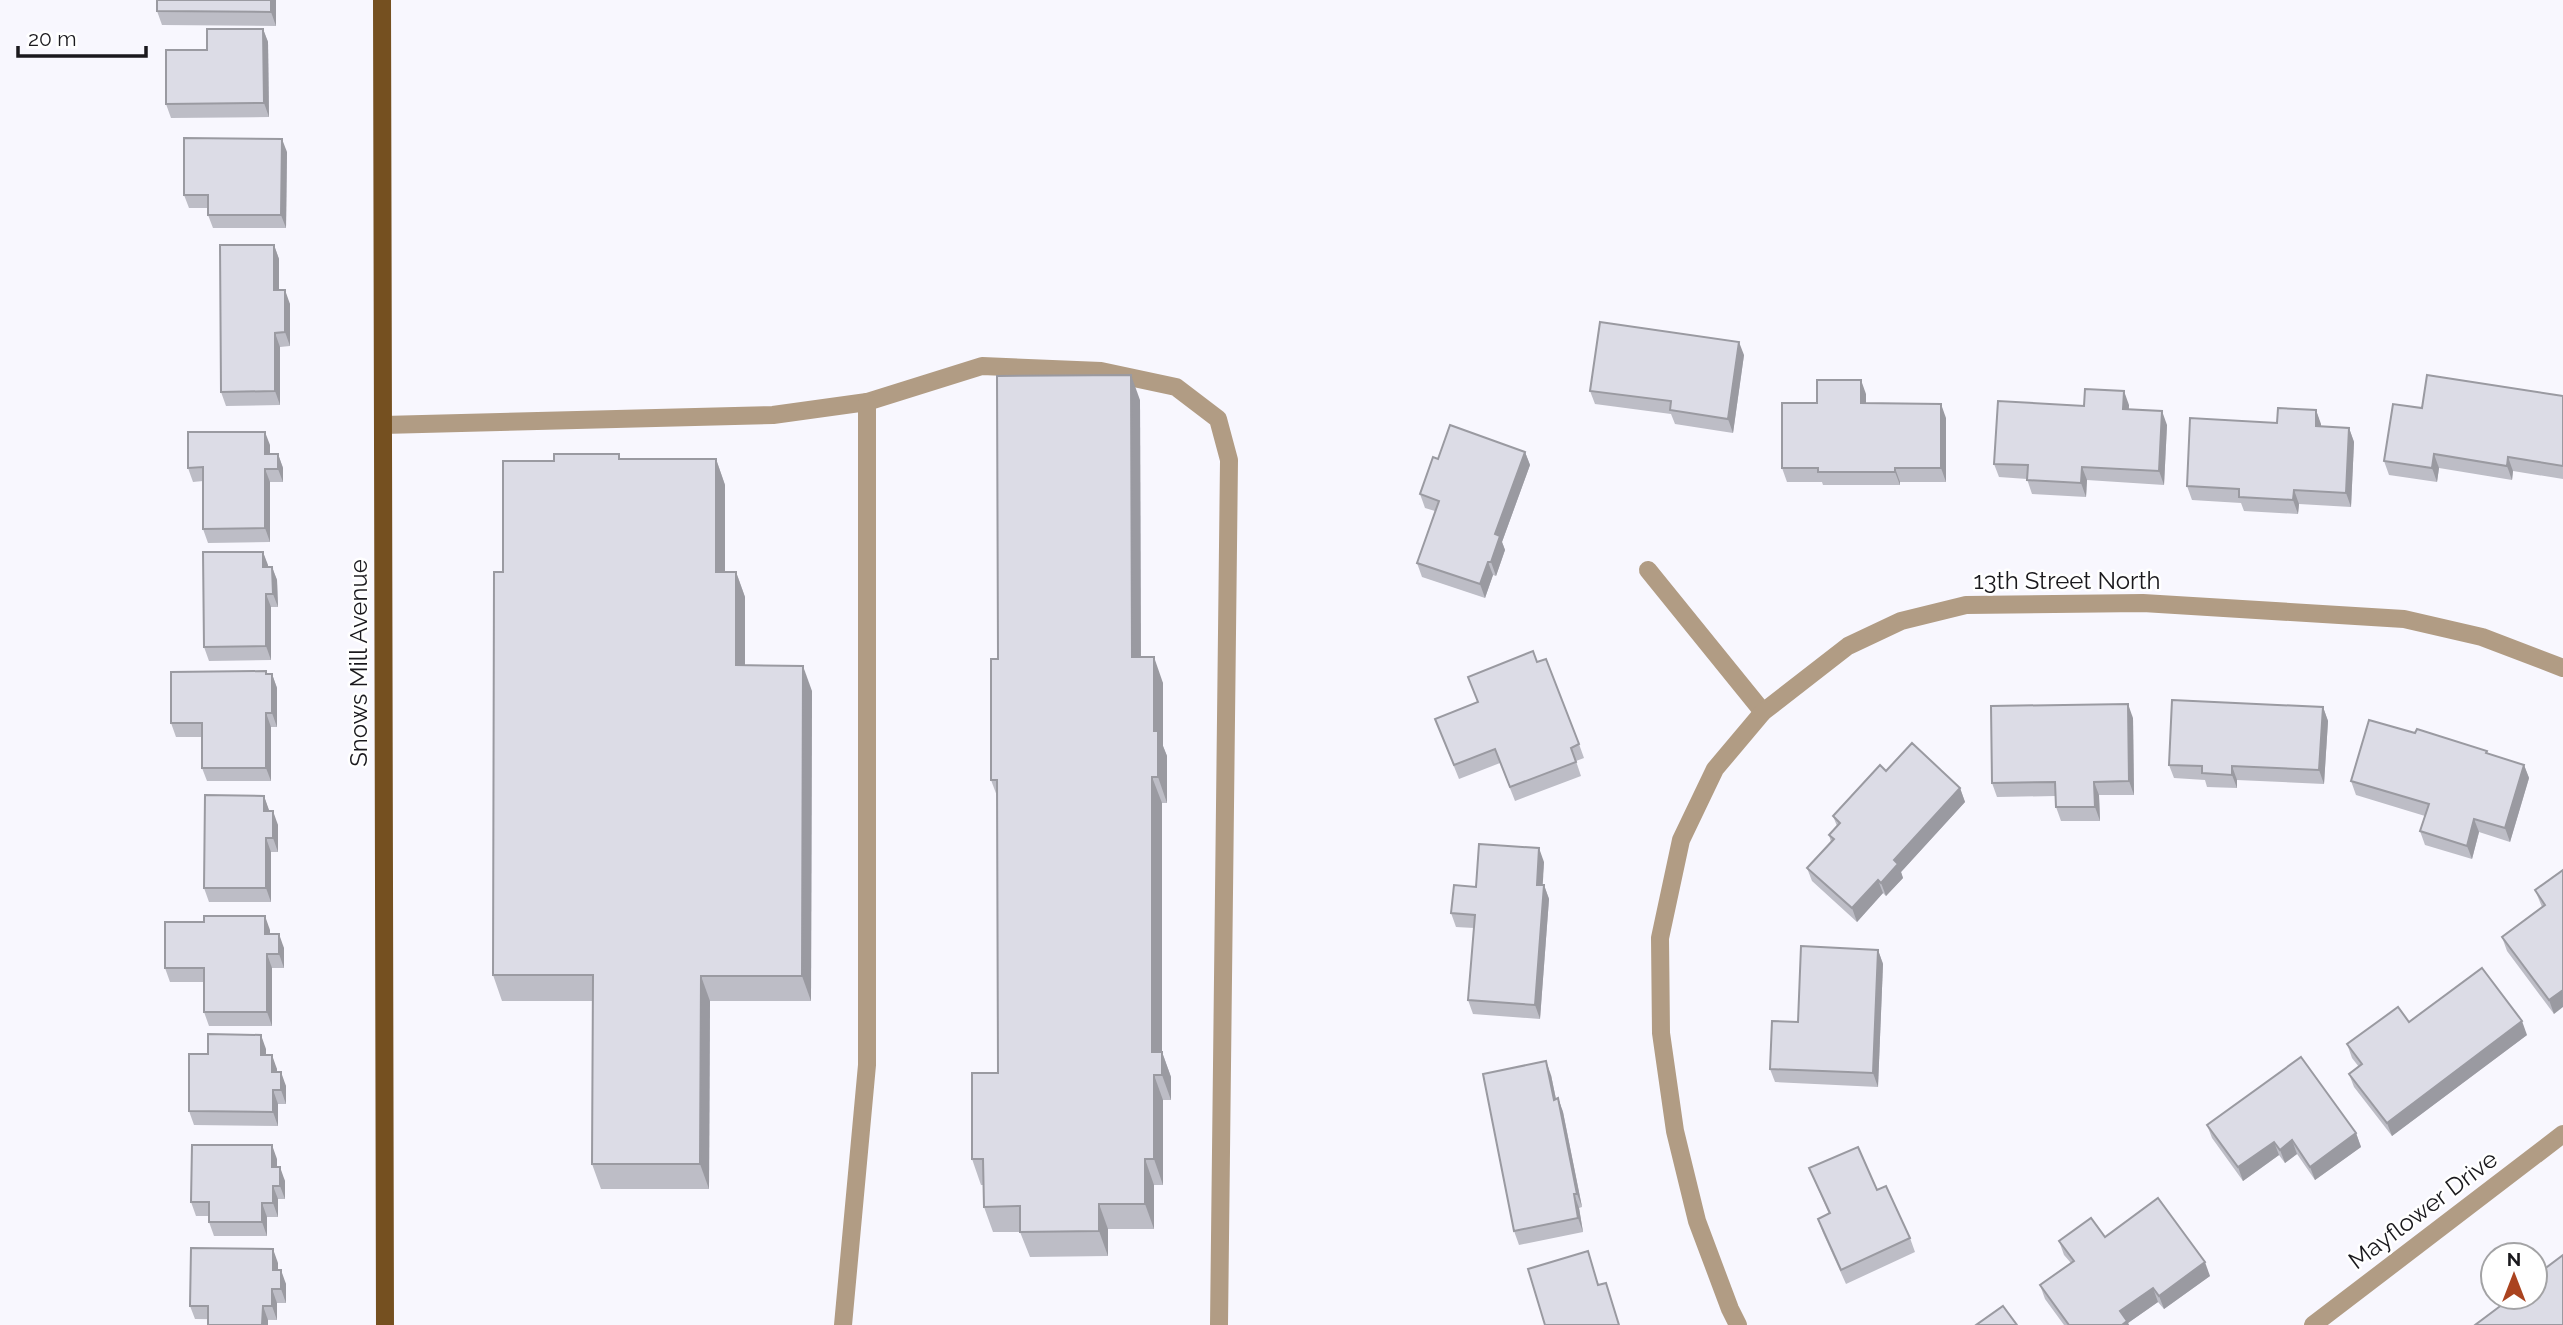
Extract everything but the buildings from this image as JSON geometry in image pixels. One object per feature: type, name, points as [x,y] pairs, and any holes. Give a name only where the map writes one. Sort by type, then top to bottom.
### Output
[{"type":"main road","name":"Snows Mill Avenue","points":[[382,0],[385,1325]]},
{"type":"street","points":[[383,425],[773,415],[867,402],[982,366],[1101,371],[1176,387],[1218,419],[1229,460],[1219,1325]]},
{"type":"street","points":[[843,1325],[867,1065],[867,402]]},
{"type":"street","points":[[1648,570],[1763,712]]},
{"type":"street","name":"13th Street North","points":[[1738,1325],[1697,1221],[1675,1131],[1661,1033],[1660,938],[1681,840],[1715,769],[1763,712],[1848,646],[1901,621],[1966,604],[2143,603],[2404,619],[2483,637],[2563,668]]},
{"type":"street","name":"Mayflower Drive","points":[[2313,1325],[2563,1134]]}]
